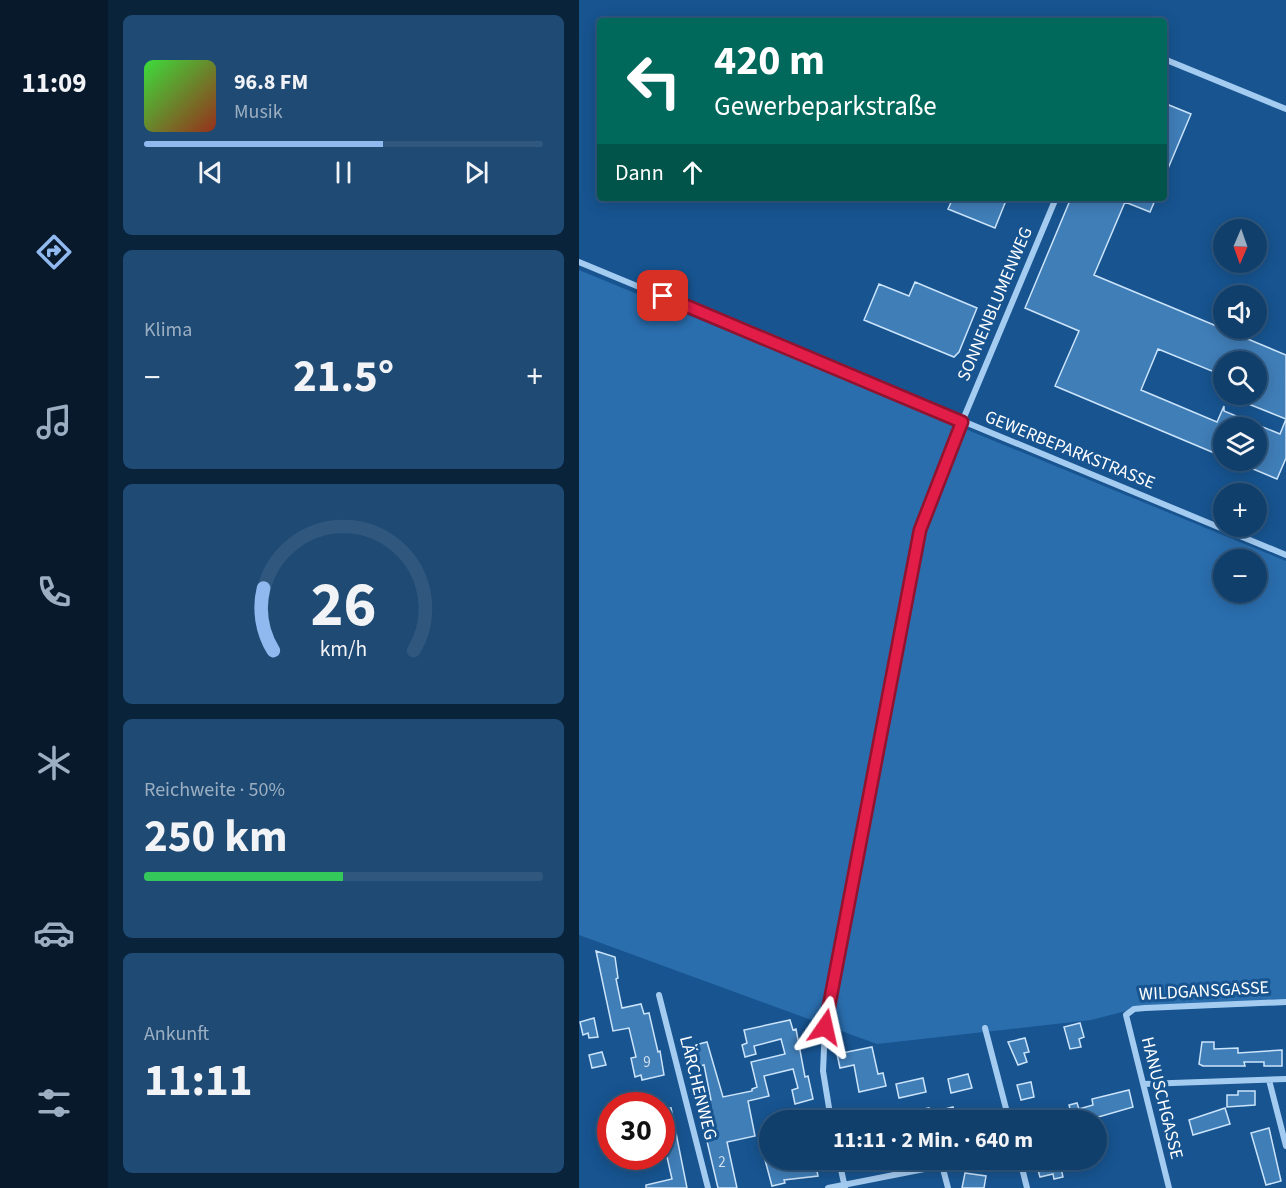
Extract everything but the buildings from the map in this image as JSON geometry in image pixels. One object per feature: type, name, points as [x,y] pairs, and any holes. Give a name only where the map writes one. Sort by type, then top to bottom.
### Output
[{"type":"street","points":[[1167,60],[1286,109]]},
{"type":"street","name":"SONNENBLUMENWEG","points":[[830,1110],[823,1053],[828,1010],[920,530],[962,422],[1055,201]]},
{"type":"street","name":"GEWERBEPARKSTRASSE","points":[[579,262],[1286,555]]},
{"type":"street","name":"LÄRCHENWEG","points":[[659,995],[708,1188]]},
{"type":"street","name":"WILDGANSGASSE","points":[[1126,1015],[1134,1009],[1145,1008],[1286,1002]]},
{"type":"street","name":"HANUSCHGASSE","points":[[1126,1015],[1169,1188]]},
{"type":"street","points":[[985,1029],[1006,1110]]},
{"type":"street","points":[[1144,1084],[1286,1079]]},
{"type":"street","points":[[1269,1080],[1286,1146]]},
{"type":"street","points":[[841,1170],[844,1186]]},
{"type":"street","points":[[828,1188],[919,1170]]},
{"type":"street","points":[[943,1170],[948,1188]]},
{"type":"street","points":[[1022,1170],[1027,1188]]},
{"type":"shaded area","points":[[579,270],[1213,531],[1213,537],[1228,537],[1257,549],[1213,549],[1213,603],[1267,603],[1267,553],[1286,561],[1286,1005],[1126,1011],[1091,1020],[877,1044],[579,935]]},
{"type":"route","points":[[663,296],[962,422],[920,530],[825,1027]]}]
